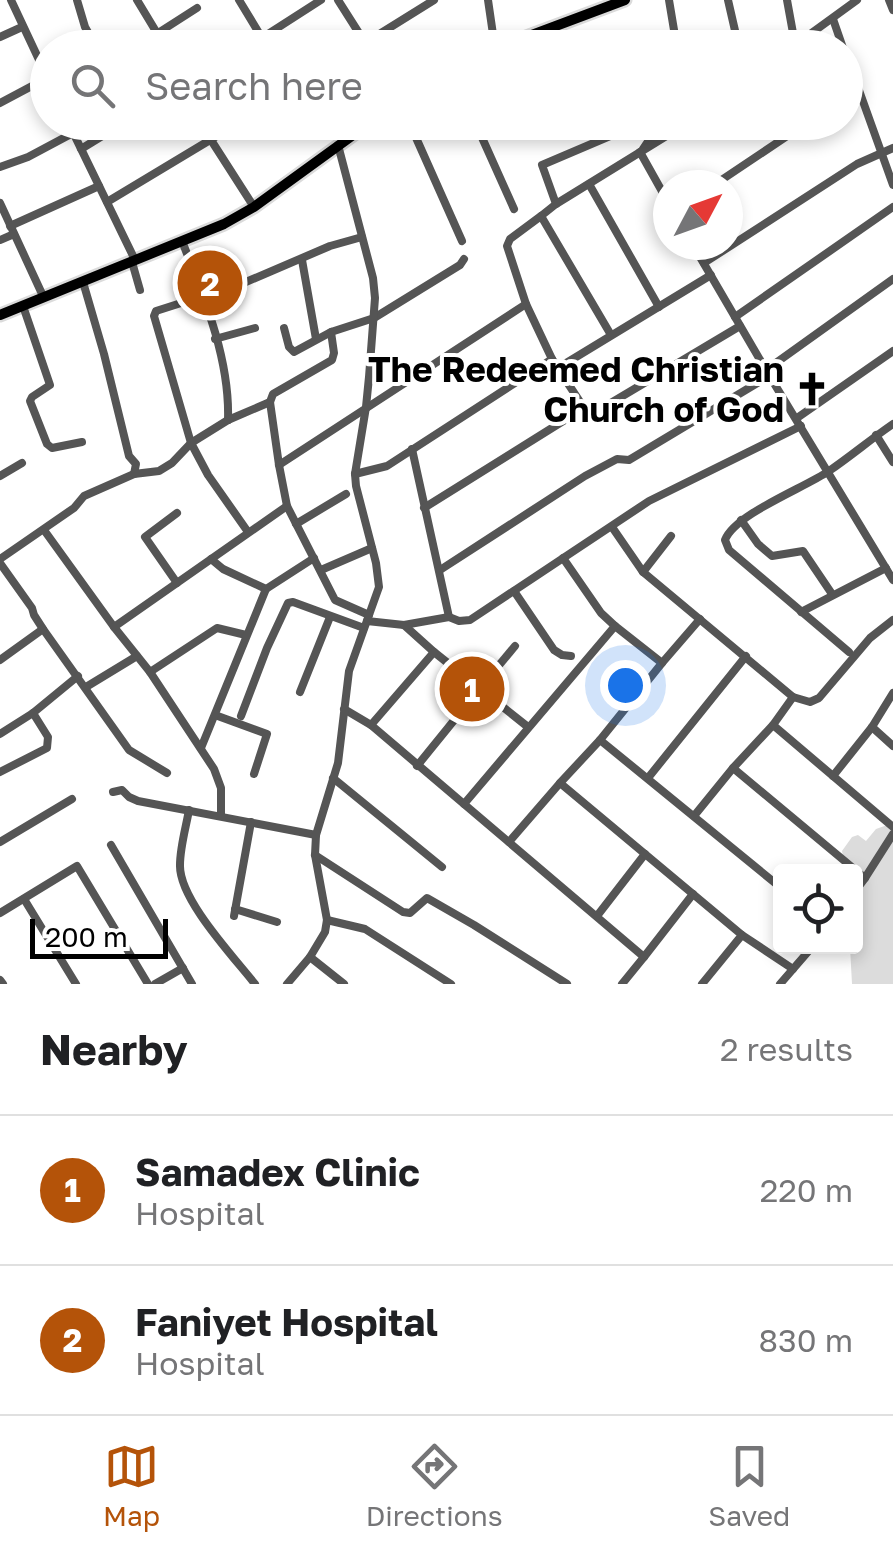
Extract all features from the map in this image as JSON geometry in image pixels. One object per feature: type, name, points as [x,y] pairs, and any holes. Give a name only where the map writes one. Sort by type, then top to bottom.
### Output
[{"type":"main road","points":[[545,30],[625,0]]},
{"type":"main road","points":[[0,315],[224,224],[345,140]]},
{"type":"street","points":[[11,0],[30,43]]},
{"type":"street","points":[[77,0],[87,30]]},
{"type":"street","points":[[136,0],[156,30]]},
{"type":"street","points":[[239,0],[257,30]]},
{"type":"street","points":[[273,30],[310,3],[321,0]]},
{"type":"street","points":[[338,0],[353,30]]},
{"type":"street","points":[[384,30],[434,0]]},
{"type":"street","points":[[488,0],[493,30]]},
{"type":"street","points":[[669,0],[674,30]]},
{"type":"street","points":[[728,0],[735,30]]},
{"type":"street","points":[[787,0],[791,30]]},
{"type":"street","points":[[817,30],[847,4],[858,0]]},
{"type":"street","points":[[889,0],[893,10]]},
{"type":"street","points":[[163,30],[198,8]]},
{"type":"street","points":[[833,19],[837,30]]},
{"type":"street","points":[[0,37],[22,27]]},
{"type":"street","points":[[0,103],[30,87]]},
{"type":"street","points":[[863,103],[893,186]]},
{"type":"street","points":[[0,167],[60,140]]},
{"type":"street","points":[[77,140],[134,261],[140,290]]},
{"type":"street","points":[[81,150],[96,140]]},
{"type":"street","points":[[107,202],[211,140],[254,206]]},
{"type":"street","points":[[417,140],[462,240]]},
{"type":"street","points":[[483,140],[514,209]]},
{"type":"street","points":[[556,204],[542,165],[601,140]]},
{"type":"street","points":[[640,152],[648,140]]},
{"type":"street","points":[[660,140],[556,204],[507,246],[526,304],[552,359],[584,408],[594,413],[738,322],[893,207]]},
{"type":"street","points":[[736,170],[781,140]]},
{"type":"street","points":[[286,984],[325,932],[327,920],[315,855],[316,835],[338,762],[349,670],[378,588],[355,474],[366,407],[375,298],[338,145]]},
{"type":"street","points":[[704,263],[857,164],[893,148]]},
{"type":"street","points":[[640,152],[653,175]]},
{"type":"street","points":[[589,184],[659,306]]},
{"type":"street","points":[[0,240],[12,230],[99,186]]},
{"type":"street","points":[[0,202],[42,296]]},
{"type":"street","points":[[541,216],[610,335]]},
{"type":"street","points":[[248,532],[191,443],[154,314],[362,237]]},
{"type":"street","points":[[182,242],[204,298],[229,392],[228,420]]},
{"type":"street","points":[[284,328],[291,351],[306,347],[316,338],[374,318],[460,266],[464,258]]},
{"type":"street","points":[[302,260],[316,338]]},
{"type":"street","points":[[702,260],[893,580]]},
{"type":"street","points":[[558,368],[711,275]]},
{"type":"street","points":[[440,570],[584,476],[617,459],[629,460],[768,373],[893,278]]},
{"type":"street","points":[[82,282],[129,456],[136,464],[134,474]]},
{"type":"street","points":[[278,465],[526,304]]},
{"type":"street","points":[[23,306],[50,386],[30,401],[46,444],[52,448],[82,442]]},
{"type":"street","points":[[215,338],[255,328]]},
{"type":"street","points":[[331,332],[332,360],[273,394],[270,402],[288,506],[336,602],[367,622]]},
{"type":"street","points":[[241,716],[288,603],[330,617],[367,622],[404,625],[448,617],[470,620],[649,501],[799,422],[893,351]]},
{"type":"street","points":[[355,474],[387,466],[552,359]]},
{"type":"street","points":[[167,773],[134,755],[43,629],[0,561],[74,508],[84,496],[134,474],[158,472],[172,464],[191,443],[228,420],[270,402]]},
{"type":"street","points":[[424,508],[584,408]]},
{"type":"street","points":[[849,652],[729,550],[726,537],[742,520],[828,472],[893,424]]},
{"type":"street","points":[[876,435],[893,462]]},
{"type":"street","points":[[412,449],[448,617]]},
{"type":"street","points":[[0,476],[22,463]]},
{"type":"street","points":[[296,524],[346,494]]},
{"type":"street","points":[[114,627],[288,506]]},
{"type":"street","points":[[177,512],[145,537],[177,583]]},
{"type":"street","points":[[742,520],[758,544],[772,556],[803,551],[832,594]]},
{"type":"street","points":[[612,527],[643,572],[794,697],[814,701],[870,638],[893,620]]},
{"type":"street","points":[[44,530],[150,672],[201,748],[218,778],[221,815]]},
{"type":"street","points":[[643,572],[671,536]]},
{"type":"street","points":[[320,570],[372,548]]},
{"type":"street","points":[[201,748],[266,589],[314,558]]},
{"type":"street","points":[[563,558],[600,613],[662,663]]},
{"type":"street","points":[[211,559],[223,569],[266,589]]},
{"type":"street","points":[[800,612],[886,568]]},
{"type":"street","points":[[514,591],[554,650],[571,656]]},
{"type":"street","points":[[300,692],[330,617]]},
{"type":"street","points":[[509,842],[600,740],[700,618]]},
{"type":"street","points":[[404,625],[528,727]]},
{"type":"street","points":[[464,804],[615,626]]},
{"type":"street","points":[[150,672],[217,628],[246,636]]},
{"type":"street","points":[[0,660],[43,629]]},
{"type":"street","points":[[480,688],[515,646]]},
{"type":"street","points":[[371,725],[434,652]]},
{"type":"street","points":[[86,688],[138,656]]},
{"type":"street","points":[[648,778],[746,656]]},
{"type":"street","points":[[0,734],[78,676]]},
{"type":"street","points":[[833,776],[893,693]]},
{"type":"street","points":[[694,816],[794,697]]},
{"type":"street","points":[[344,709],[371,725],[644,957]]},
{"type":"street","points":[[0,772],[47,748],[48,737],[33,713]]},
{"type":"street","points":[[418,766],[460,714]]},
{"type":"street","points":[[215,715],[267,734],[254,774]]},
{"type":"street","points":[[774,725],[893,830],[863,881]]},
{"type":"street","points":[[872,727],[893,746]]},
{"type":"street","points":[[600,740],[773,881]]},
{"type":"street","points":[[733,768],[865,878]]},
{"type":"street","points":[[333,778],[442,867]]},
{"type":"street","points":[[560,783],[742,934],[793,969]]},
{"type":"street","points":[[113,792],[122,790],[133,800],[316,835]]},
{"type":"street","points":[[0,842],[72,799]]},
{"type":"street","points":[[189,810],[181,878],[193,904],[255,984]]},
{"type":"street","points":[[250,822],[234,913],[278,922]]},
{"type":"street","points":[[111,845],[192,984]]},
{"type":"street","points":[[598,916],[646,854]]},
{"type":"street","points":[[315,855],[403,912],[410,913],[427,898],[567,984]]},
{"type":"street","points":[[0,913],[77,866],[151,984],[183,968]]},
{"type":"street","points":[[622,984],[693,894]]},
{"type":"street","points":[[24,899],[76,984]]},
{"type":"street","points":[[327,920],[366,929],[451,984]]},
{"type":"street","points":[[702,984],[742,934]]},
{"type":"street","points":[[780,984],[806,954]]},
{"type":"street","points":[[310,957],[344,984]]},
{"type":"shaded area","points":[[893,823],[893,984],[852,984],[850,954],[863,954],[863,864],[845,864],[842,851],[852,837],[858,835],[866,841],[876,829]]},
{"type":"place","name":"Faniyet Hospital","points":[[210,283]]},
{"type":"place","name":"The Redeemed Christian Church of God","points":[[812,389]]},
{"type":"place","name":"Samadex Clinic","points":[[472,689]]}]
